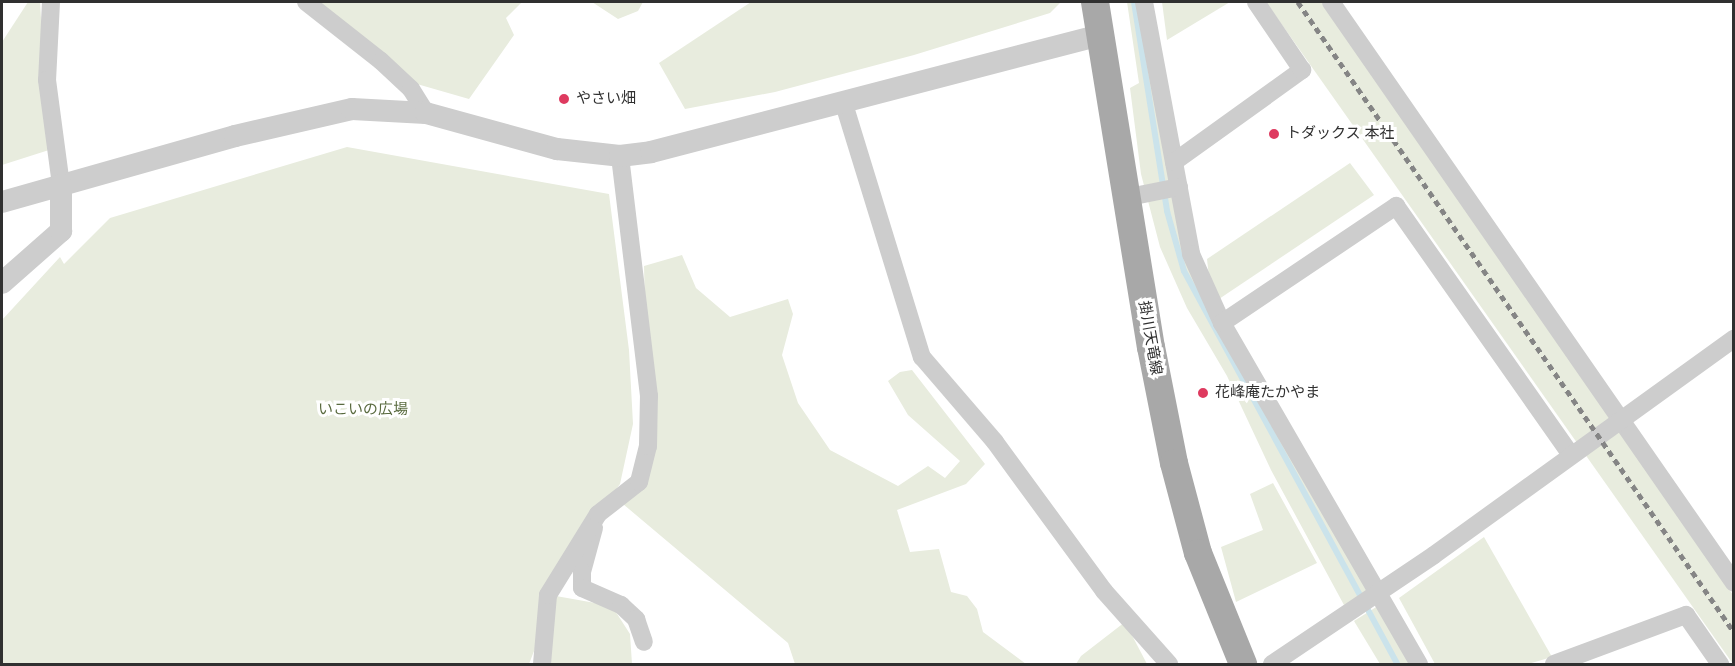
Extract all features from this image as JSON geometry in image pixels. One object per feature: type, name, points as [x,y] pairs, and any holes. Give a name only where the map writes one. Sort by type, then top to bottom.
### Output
[{"type":"main road","name":"掛川天竜線","points":[[1095,2],[1137,195],[1150,347],[1174,463],[1198,553],[1243,664]]},
{"type":"street","points":[[2,283],[61,231],[62,185],[47,80],[51,2]]},
{"type":"street","points":[[306,2],[411,89],[426,113]]},
{"type":"street","points":[[1144,2],[1174,162],[1176,187],[1191,254],[1221,323],[1375,595],[1419,664]]},
{"type":"street","points":[[1174,162],[1302,70],[1256,2]]},
{"type":"street","points":[[1331,2],[1734,583]]},
{"type":"street","points":[[2,202],[316,115],[352,109],[426,113],[557,149],[620,156],[703,141],[1101,35]]},
{"type":"street","points":[[844,104],[922,357],[995,442],[1104,591],[1169,664]]},
{"type":"street","points":[[542,664],[548,595],[598,514],[639,482],[648,446],[649,396],[620,156]]},
{"type":"street","points":[[1137,195],[1176,187]]},
{"type":"street","points":[[1221,323],[1396,206],[1570,454]]},
{"type":"street","points":[[1272,664],[1375,595],[1734,339]]},
{"type":"street","points":[[598,514],[582,572],[582,588],[621,605],[636,619],[644,642]]},
{"type":"street","points":[[1554,664],[1686,615],[1720,664]]},
{"type":"green space","points":[[28,2],[40,2],[49,150],[2,165],[2,42]]},
{"type":"green space","points":[[306,2],[522,2],[506,18],[514,35],[469,99],[410,82]]},
{"type":"green space","points":[[592,2],[643,2],[638,11],[618,19]]},
{"type":"green space","points":[[751,2],[1061,2],[1050,13],[914,55],[775,92],[685,109],[659,63]]},
{"type":"green space","points":[[1127,2],[1144,2],[1186,240],[1370,590],[1344,605],[1271,470],[1227,376],[1187,308],[1160,247],[1141,174],[1130,88],[1139,83]]},
{"type":"green space","points":[[1162,2],[1230,2],[1167,40]]},
{"type":"green space","points":[[1266,2],[1322,2],[1733,595],[1733,664]]},
{"type":"green space","name":"いこいの広場","points":[[347,147],[609,194],[629,350],[633,424],[620,484],[593,521],[556,596],[612,606],[630,634],[632,664],[542,664],[546,620],[529,664],[2,664],[2,320],[60,257],[64,264],[110,218]]},
{"type":"green space","points":[[1350,163],[1374,195],[1219,299],[1209,277],[1207,259]]},
{"type":"green space","points":[[682,255],[696,288],[730,317],[788,299],[793,314],[782,355],[798,403],[830,450],[898,486],[928,466],[945,478],[960,461],[908,415],[888,381],[900,372],[912,370],[985,464],[966,484],[897,510],[910,552],[939,549],[951,592],[967,596],[977,609],[983,632],[1026,664],[795,664],[788,643],[623,504],[648,446],[644,266]]},
{"type":"green space","points":[[1273,483],[1317,563],[1236,602],[1221,547],[1263,530],[1250,494]]},
{"type":"green space","points":[[1484,537],[1552,657],[1528,664],[1435,664],[1399,598]]},
{"type":"green space","points":[[1381,604],[1416,664],[1380,664],[1354,621]]},
{"type":"green space","points":[[1125,622],[1147,664],[1076,664],[1081,656]]},
{"type":"waterway","points":[[1134,2],[1167,211],[1184,271],[1397,664]]},
{"type":"railway","points":[[1298,2],[1734,632]]},
{"type":"place","name":"やさい畑","points":[[564,99]]},
{"type":"place","name":"トダックス 本社","points":[[1274,134]]},
{"type":"place","name":"花峰庵たかやま","points":[[1203,393]]}]
